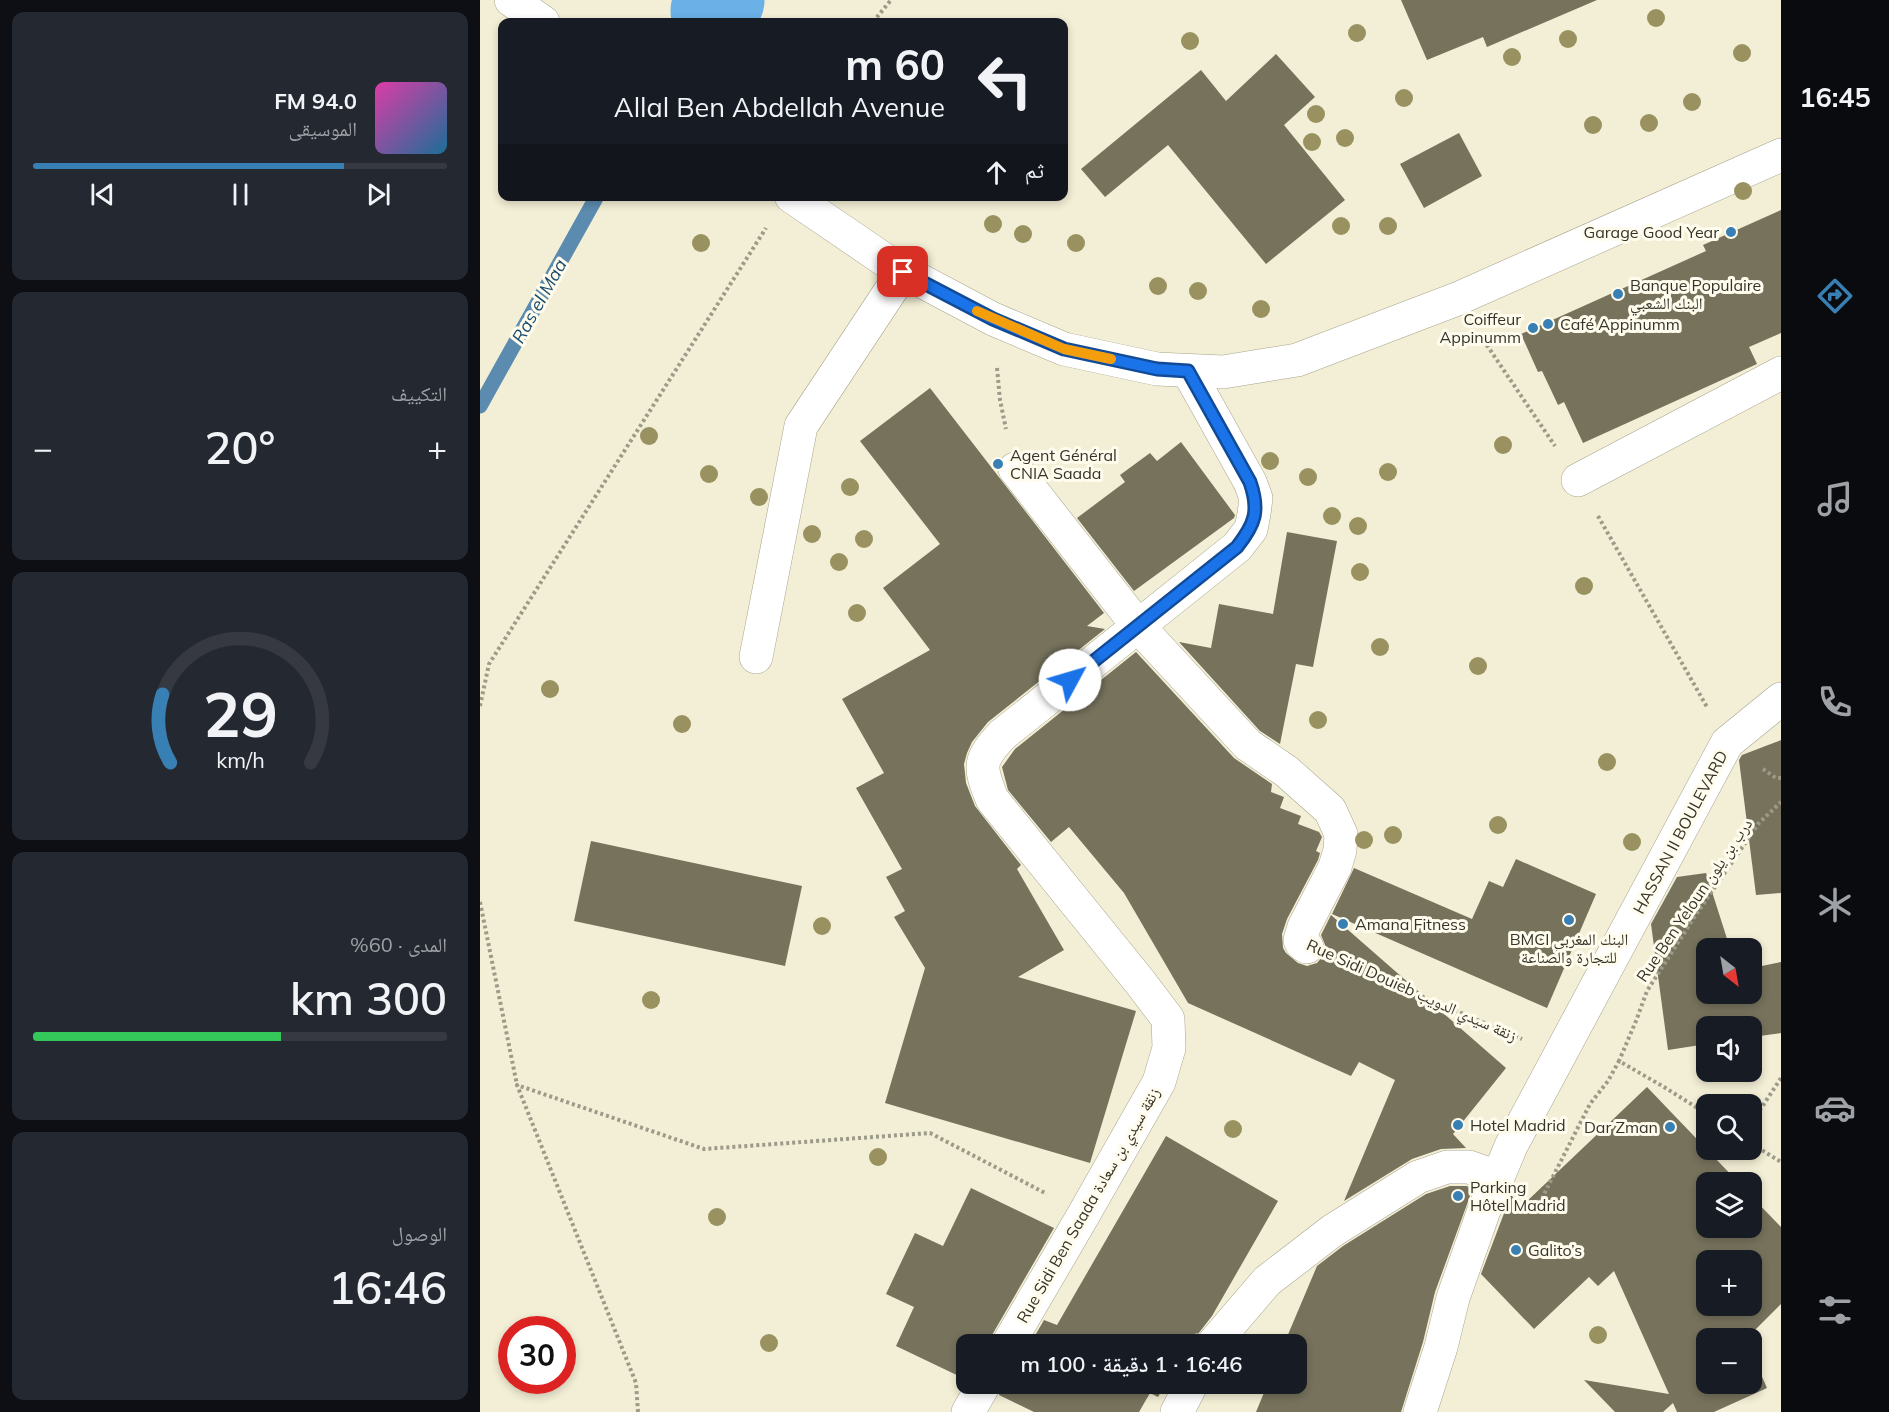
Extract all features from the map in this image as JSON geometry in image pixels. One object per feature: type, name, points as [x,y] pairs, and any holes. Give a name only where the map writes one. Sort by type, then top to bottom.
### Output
[{"type":"street","points":[[511,0],[537,18]]},
{"type":"street","points":[[798,201],[903,272],[993,319],[1064,349],[1157,369],[1223,372],[1297,360],[1456,299],[1781,155]]},
{"type":"street","points":[[756,657],[801,426],[903,272]]},
{"type":"street","name":"Rue Sidi Ben Saada زنقة سيدي بن سعادة","points":[[1014,1334],[1159,1082],[1169,1048],[1168,1019],[992,799],[982,773],[986,752],[1002,735],[1237,547],[1251,529],[1256,498],[1250,482],[1188,371]]},
{"type":"street","points":[[1578,480],[1781,373]]},
{"type":"street","name":"Rue Sidi Douieb زنقة سيدي الدويب","points":[[1015,469],[1138,626],[1248,744],[1286,771],[1330,810],[1341,834],[1340,850],[1335,867],[1304,927],[1301,942],[1307,947]]},
{"type":"street","name":"HASSAN II BOULEVARD","points":[[1420,1412],[1454,1298],[1494,1186],[1511,1146],[1727,743],[1781,699]]},
{"type":"street","points":[[1222,1334],[1267,1281],[1332,1231],[1418,1178],[1447,1167],[1469,1167],[1494,1186]]},
{"type":"street","points":[[968,1412],[979,1394]]},
{"type":"street","points":[[1177,1412],[1186,1394]]},
{"type":"path","points":[[876,18],[891,0]]},
{"type":"path","points":[[480,706],[489,664],[769,224]]},
{"type":"path","points":[[993,319],[1000,400],[1015,469]]},
{"type":"path","name":"Rue Ben Yeloun درب بن يلون","points":[[1619,1061],[1647,991],[1759,823],[1781,802]]},
{"type":"path","points":[[480,902],[517,1085],[636,1383],[638,1412]]},
{"type":"path","name":"Rue Sidi Douieb زنقة سيدي الدويب","points":[[1307,947],[1560,1055]]},
{"type":"path","points":[[1494,1186],[1508,1203],[1526,1209],[1537,1204],[1590,1104],[1608,1081],[1619,1061],[1696,1107]]},
{"type":"path","points":[[1762,1107],[1781,1078]]},
{"type":"path","points":[[517,1085],[704,1149],[930,1132],[1084,1214]]},
{"type":"path","points":[[1762,1150],[1781,1162]]},
{"type":"building","points":[[1401,0],[1597,0],[1487,47],[1483,37],[1427,60]]},
{"type":"building","points":[[1276,54],[1315,97],[1284,125],[1345,200],[1266,264],[1168,145],[1105,197],[1081,169],[1201,70],[1226,101]]},
{"type":"building","points":[[1459,133],[1482,176],[1424,208],[1400,164]]},
{"type":"building","points":[[1781,210],[1781,333],[1749,347],[1757,364],[1583,443],[1564,402],[1558,405],[1542,371],[1538,372],[1521,334],[1706,251],[1703,245]]},
{"type":"building","points":[[930,388],[1104,613],[1087,626],[1105,629],[988,722],[972,742],[964,764],[966,783],[975,806],[1021,865],[1017,869],[1064,950],[1018,977],[1136,1011],[1090,1163],[885,1103],[925,968],[894,917],[905,911],[886,877],[902,869],[856,788],[884,773],[842,699],[930,650],[883,588],[940,544],[860,441]]},
{"type":"building","points":[[1181,442],[1235,515],[1134,591],[1077,518],[1125,482],[1120,475],[1150,453],[1157,461]]},
{"type":"building","points":[[1287,532],[1337,541],[1313,667],[1296,664],[1280,744],[1260,731],[1179,642],[1211,648],[1219,604],[1273,614]]},
{"type":"building","points":[[1136,652],[1234,758],[1272,784],[1271,792],[1284,797],[1280,808],[1301,816],[1298,824],[1319,832],[1322,837],[1316,851],[1320,853],[1318,860],[1287,919],[1282,934],[1283,948],[1286,953],[1298,963],[1307,966],[1317,963],[1326,947],[1321,935],[1331,915],[1506,1068],[1453,1134],[1466,1148],[1441,1149],[1412,1159],[1344,1201],[1395,1080],[1359,1062],[1351,1076],[1188,1003],[1124,893],[1069,827],[1051,842],[1008,790],[1002,767],[1015,749]]},
{"type":"building","points":[[1781,740],[1781,893],[1756,895],[1739,760],[1742,755]]},
{"type":"building","points":[[591,841],[802,886],[785,966],[574,921]]},
{"type":"building","points":[[1516,859],[1596,894],[1547,1008],[1332,914],[1354,868],[1472,919],[1489,881],[1503,887]]},
{"type":"building","points":[[1706,873],[1727,938],[1696,938],[1696,1004],[1762,1004],[1762,966],[1781,962],[1781,1033],[1762,1036],[1762,1016],[1696,1016],[1696,1046],[1668,1050],[1651,924],[1677,877]]},
{"type":"building","points":[[1647,1087],[1696,1138],[1696,1160],[1717,1160],[1728,1172],[1696,1172],[1696,1238],[1762,1238],[1762,1207],[1781,1227],[1781,1304],[1757,1328],[1696,1328],[1696,1394],[1754,1394],[1714,1412],[1677,1412],[1673,1403],[1663,1412],[1615,1412],[1584,1380],[1669,1394],[1614,1271],[1598,1286],[1589,1277],[1534,1329],[1481,1274],[1511,1195],[1522,1206]]},
{"type":"building","points":[[1166,1136],[1278,1201],[1212,1316],[1198,1334],[1036,1334],[1044,1320],[1057,1325]]},
{"type":"building","points":[[1450,1186],[1473,1188],[1435,1292],[1423,1342],[1401,1412],[1256,1412],[1263,1394],[1307,1394],[1307,1334],[1288,1334],[1317,1266],[1343,1246],[1426,1194]]},
{"type":"building","points":[[971,1188],[1054,1228],[993,1334],[956,1334],[956,1375],[896,1346],[914,1307],[886,1294],[915,1233],[943,1246]]},
{"type":"building","points":[[1762,1377],[1767,1388],[1762,1390]]},
{"type":"building","points":[[1149,1394],[1139,1412],[1034,1412],[999,1395]]},
{"type":"waterway","name":"Ras el Maa","points":[[714,11],[721,0]]},
{"type":"waterway","name":"Ras el Maa","points":[[480,406],[594,201]]},
{"type":"slow traffic","points":[[977,311],[1064,349],[1111,359]]},
{"type":"place","name":"Garage Good Year","points":[[1731,232]]},
{"type":"place","name":"Banque Populaire البنك الشعبي","points":[[1618,294]]},
{"type":"place","name":"Café Appinumm","points":[[1548,324]]},
{"type":"place","name":"Coiffeur Appinumm","points":[[1533,328]]},
{"type":"place","name":"Agent Général CNIA Saada","points":[[998,464]]},
{"type":"place","name":"BMCI البنك المغربي للتجارة والصناعة","points":[[1569,920]]},
{"type":"place","name":"Amana Fitness","points":[[1343,924]]},
{"type":"place","name":"Hotel Madrid","points":[[1458,1125]]},
{"type":"place","name":"Dar Zman","points":[[1670,1127]]},
{"type":"place","name":"Parking Hôtel Madrid","points":[[1458,1196]]},
{"type":"place","name":"Galito’s","points":[[1516,1250]]},
{"type":"route","points":[[903,272],[993,319],[1064,349],[1157,369],[1188,371],[1250,482],[1256,498],[1251,529],[1237,547],[1070,680]]}]
